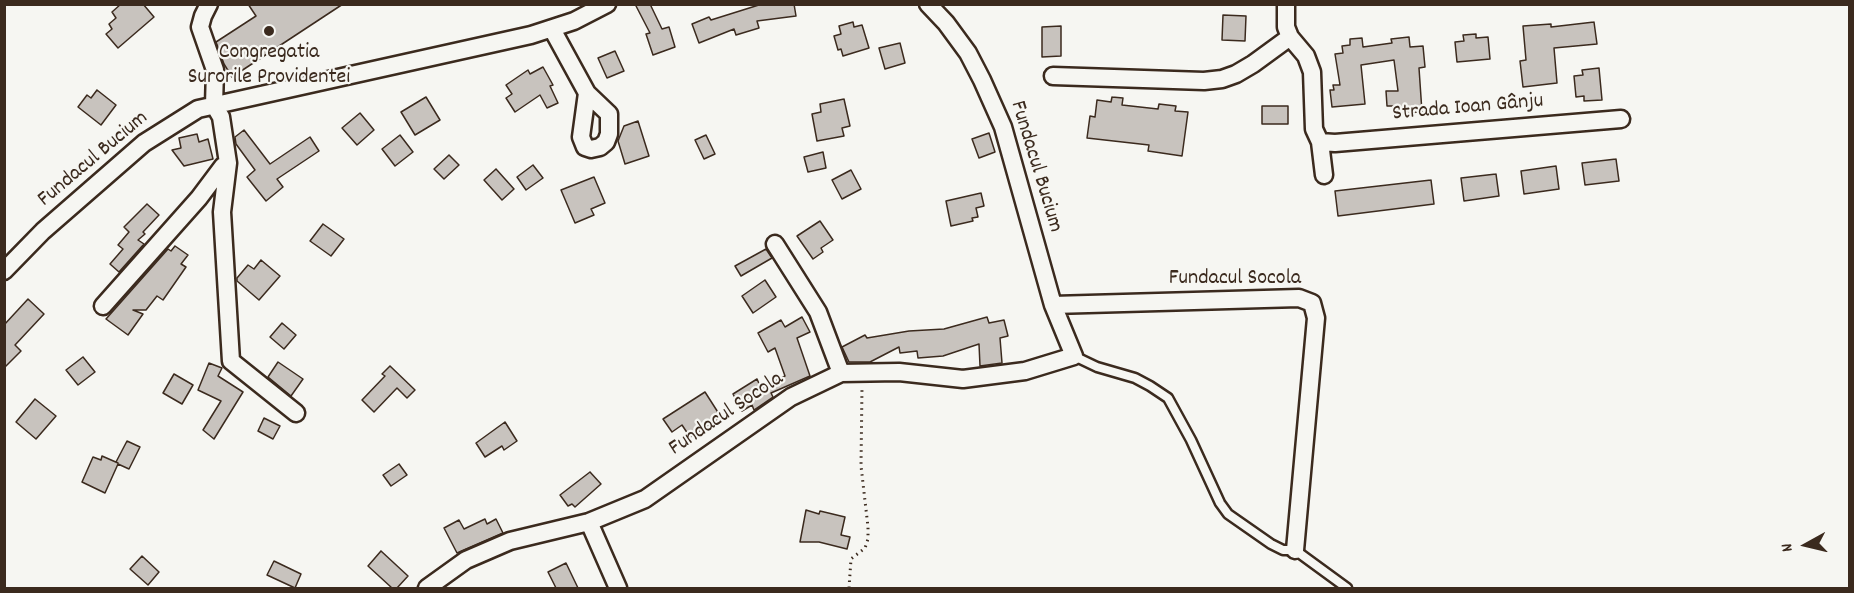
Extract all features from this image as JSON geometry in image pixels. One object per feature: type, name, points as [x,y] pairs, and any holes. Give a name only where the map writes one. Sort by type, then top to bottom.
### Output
[{"type":"street","points":[[209,4],[200,27],[215,70],[214,105],[220,117],[228,164],[222,212],[231,361],[296,413]]},
{"type":"street","name":"Fundacul Bucium","points":[[4,271],[43,231],[144,143],[198,109],[552,29],[607,4]]},
{"type":"street","name":"Fundacul Bucium","points":[[928,4],[946,23],[968,53],[1003,127],[1053,305],[1074,356]]},
{"type":"street","points":[[1286,4],[1286,27],[1290,37],[1306,56],[1312,72],[1314,129],[1320,142],[1324,175]]},
{"type":"street","points":[[552,29],[587,93]]},
{"type":"street","points":[[1053,76],[1204,81],[1222,79],[1253,64],[1290,37]]},
{"type":"street","name":"Strada Ioan Gânju","points":[[1320,142],[1335,143],[1621,119]]},
{"type":"street","points":[[103,306],[199,198],[223,166],[228,164]]},
{"type":"street","points":[[775,244],[818,312],[842,373]]},
{"type":"street","name":"Fundacul Socola","points":[[1053,305],[1299,298],[1312,303],[1316,318],[1295,550]]},
{"type":"street","name":"Fundacul Socola","points":[[427,588],[466,560],[510,541],[589,522],[645,500],[791,397],[842,373],[899,372],[963,379],[1025,371],[1074,356]]},
{"type":"street","points":[[589,522],[618,588]]},
{"type":"lane","points":[[1074,356],[1098,367],[1135,378],[1168,398],[1191,440],[1220,503],[1228,514],[1271,544],[1283,550],[1295,550],[1347,588]]},
{"type":"path","points":[[849,588],[851,559],[865,548],[868,540],[861,466],[862,373]]},
{"type":"building","points":[[121,4],[143,4],[154,17],[118,48],[106,34],[112,29],[109,24],[116,18],[112,12]]},
{"type":"building","name":"Congregatia Surorile Providentei","points":[[248,4],[343,4],[232,77],[224,64],[216,42],[256,16]]},
{"type":"building","points":[[635,4],[650,4],[662,29],[669,27],[675,47],[653,55],[646,34],[650,33]]},
{"type":"building","points":[[762,4],[794,4],[796,16],[757,21],[759,28],[736,35],[734,29],[699,43],[692,24],[709,17],[711,20]]},
{"type":"building","points":[[1223,15],[1246,16],[1245,41],[1222,40]]},
{"type":"building","points":[[853,22],[854,27],[862,25],[869,48],[843,56],[841,49],[838,50],[834,36],[841,34],[839,26]]},
{"type":"building","points":[[1594,22],[1597,44],[1554,48],[1557,83],[1523,87],[1520,61],[1526,60],[1523,26],[1551,24],[1551,27]]},
{"type":"building","points":[[1061,26],[1061,56],[1042,57],[1042,27]]},
{"type":"building","points":[[1476,34],[1476,38],[1488,37],[1490,59],[1457,62],[1455,42],[1464,41],[1463,35]]},
{"type":"building","points":[[1409,37],[1410,47],[1423,46],[1425,67],[1419,68],[1422,112],[1401,113],[1400,106],[1387,106],[1386,91],[1398,91],[1394,60],[1361,65],[1365,104],[1332,107],[1330,90],[1334,90],[1333,85],[1340,85],[1335,54],[1343,53],[1342,46],[1350,45],[1350,39],[1362,38],[1363,47],[1392,43],[1391,39]]},
{"type":"building","points":[[900,43],[905,63],[885,69],[879,48]]},
{"type":"building","points":[[615,51],[624,71],[607,78],[598,58]]},
{"type":"building","points":[[543,67],[553,85],[550,86],[558,103],[547,108],[540,95],[515,112],[506,98],[512,94],[506,85],[528,70],[530,74]]},
{"type":"building","points":[[1599,68],[1602,100],[1584,101],[1584,96],[1576,97],[1574,76],[1583,75],[1582,70]]},
{"type":"building","points":[[97,90],[116,105],[101,125],[78,107],[87,95],[91,98]]},
{"type":"building","points":[[426,97],[440,120],[415,135],[401,112]]},
{"type":"building","points":[[1112,97],[1123,98],[1122,105],[1158,109],[1159,104],[1176,106],[1175,111],[1188,112],[1182,156],[1148,151],[1149,145],[1087,138],[1090,116],[1095,117],[1097,100],[1111,102]]},
{"type":"building","points":[[844,99],[850,126],[842,128],[844,136],[817,141],[812,114],[821,112],[820,104]]},
{"type":"building","points":[[1262,106],[1288,106],[1288,124],[1262,124]]},
{"type":"building","points":[[360,113],[374,130],[357,145],[342,128]]},
{"type":"building","points":[[638,121],[649,156],[625,164],[618,141],[624,126]]},
{"type":"building","points":[[244,130],[270,164],[310,137],[319,151],[277,179],[283,187],[266,201],[247,177],[255,170],[236,144],[235,137]]},
{"type":"building","points":[[989,133],[995,152],[979,158],[972,139]]},
{"type":"building","points":[[197,134],[199,142],[208,139],[213,159],[184,166],[172,150],[181,148],[179,138]]},
{"type":"building","points":[[400,135],[413,152],[395,166],[382,149]]},
{"type":"building","points":[[706,135],[715,154],[704,159],[695,140]]},
{"type":"building","points":[[823,152],[826,168],[808,172],[804,157]]},
{"type":"building","points":[[449,155],[459,165],[444,179],[434,169]]},
{"type":"building","points":[[1616,159],[1619,181],[1585,185],[1582,163]]},
{"type":"building","points":[[533,165],[543,178],[526,190],[517,177]]},
{"type":"building","points":[[1556,166],[1559,189],[1524,194],[1521,171]]},
{"type":"building","points":[[496,169],[514,189],[502,200],[484,180]]},
{"type":"building","points":[[851,170],[861,189],[842,199],[832,180]]},
{"type":"building","points":[[1496,174],[1499,196],[1464,201],[1461,178]]},
{"type":"building","points":[[594,177],[605,203],[591,209],[594,215],[575,223],[561,190]]},
{"type":"building","points":[[1431,180],[1434,204],[1338,216],[1335,191]]},
{"type":"building","points":[[981,193],[984,206],[976,208],[978,217],[972,218],[973,221],[951,226],[946,201]]},
{"type":"building","points":[[147,204],[159,215],[138,240],[144,244],[119,272],[110,264],[123,249],[118,245],[129,232],[124,227]]},
{"type":"building","points":[[820,221],[833,240],[821,248],[823,252],[813,259],[797,236]]},
{"type":"building","points":[[323,224],[344,239],[331,256],[310,241]]},
{"type":"building","points":[[175,246],[188,255],[181,264],[186,267],[163,300],[157,296],[146,310],[133,310],[143,314],[128,335],[106,319],[168,249],[171,251]]},
{"type":"building","points":[[766,249],[772,258],[741,276],[735,266]]},
{"type":"building","points":[[261,260],[280,276],[259,300],[237,281],[237,278],[248,265],[254,269]]},
{"type":"building","points":[[765,280],[776,297],[753,313],[742,296]]},
{"type":"building","points":[[28,299],[44,314],[15,345],[21,351],[4,368],[4,325]]},
{"type":"building","points":[[802,317],[810,332],[797,338],[810,376],[771,393],[773,397],[754,410],[752,405],[742,411],[733,394],[757,379],[761,388],[785,376],[775,348],[768,352],[758,333],[781,320],[785,327]]},
{"type":"building","points":[[987,317],[989,323],[1004,320],[1008,336],[1000,338],[1002,363],[980,366],[979,344],[943,356],[918,358],[917,351],[900,353],[899,347],[870,362],[849,362],[842,347],[865,335],[867,338],[909,331],[944,329]]},
{"type":"building","points":[[282,323],[296,335],[284,349],[270,337]]},
{"type":"building","points":[[83,357],[95,372],[78,385],[66,370]]},
{"type":"building","points":[[278,362],[303,379],[291,396],[268,377]]},
{"type":"building","points":[[209,363],[222,368],[218,376],[243,392],[214,439],[203,430],[221,401],[198,390]]},
{"type":"building","points":[[390,366],[415,390],[407,398],[397,388],[374,412],[362,400],[385,376],[382,374]]},
{"type":"building","points":[[174,374],[193,385],[182,404],[163,393]]},
{"type":"building","points":[[705,392],[721,417],[690,437],[682,425],[672,432],[663,419]]},
{"type":"building","points":[[35,399],[56,416],[36,439],[16,422]]},
{"type":"building","points":[[264,418],[280,426],[273,439],[258,431]]},
{"type":"building","points":[[505,422],[517,441],[504,450],[502,446],[485,457],[476,443]]},
{"type":"building","points":[[127,441],[140,447],[129,469],[118,464],[105,493],[82,482],[93,457],[101,460],[102,456],[118,463],[116,462]]},
{"type":"building","points":[[399,464],[407,475],[391,486],[383,475]]},
{"type":"building","points":[[590,472],[601,484],[575,507],[572,504],[568,506],[560,495]]},
{"type":"building","points":[[806,510],[845,517],[841,535],[850,537],[847,549],[819,542],[800,542]]},
{"type":"building","points":[[485,519],[487,524],[496,519],[503,533],[457,553],[444,528],[459,520],[464,529]]},
{"type":"building","points":[[381,551],[408,576],[397,588],[392,588],[368,566]]},
{"type":"building","points":[[142,556],[159,572],[148,585],[130,569]]},
{"type":"building","points":[[274,561],[301,574],[295,588],[267,575]]},
{"type":"building","points":[[566,563],[578,588],[556,588],[548,572]]},
{"type":"place","name":"Congregatia Surorile Providentei","points":[[269,31]]}]
